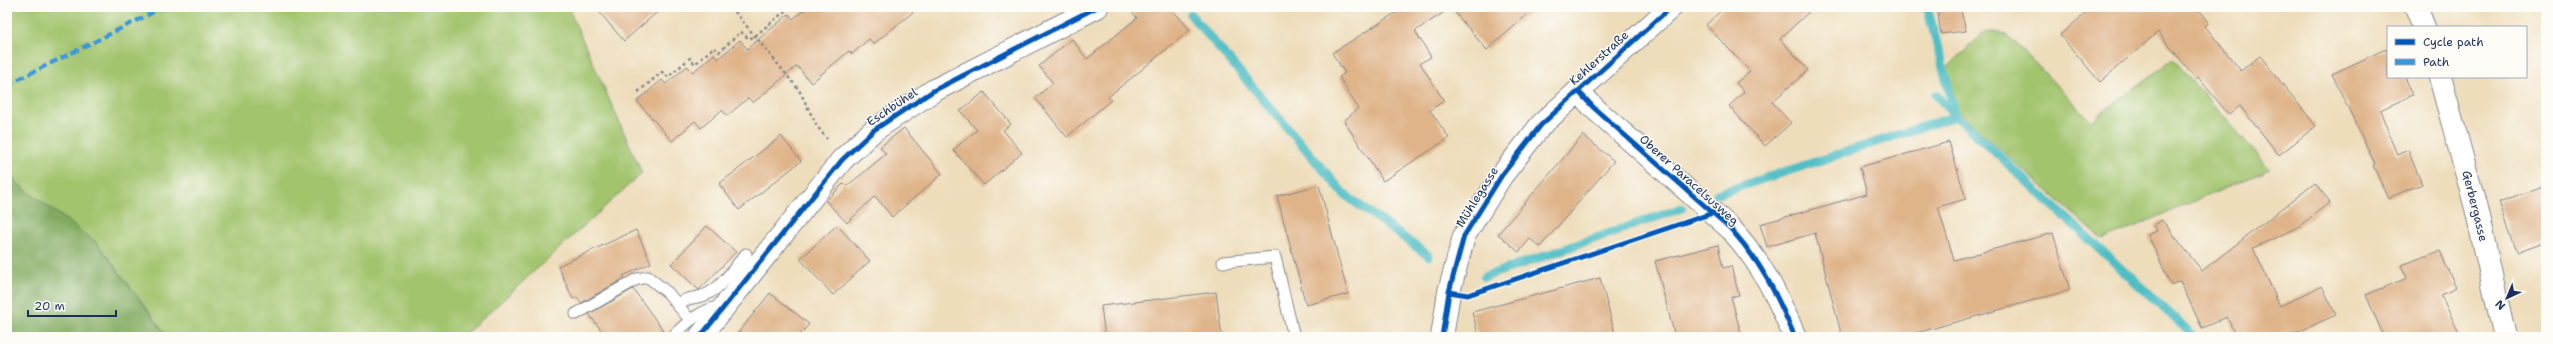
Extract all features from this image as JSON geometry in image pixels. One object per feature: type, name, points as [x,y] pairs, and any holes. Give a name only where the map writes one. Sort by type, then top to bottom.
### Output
[{"type":"street","name":"Eschbühel","points":[[695,329],[725,305],[772,250],[842,160],[874,130],[933,91],[1097,7]]},
{"type":"street","name":"Kehlerstraße","points":[[1541,125],[1671,7]]},
{"type":"street","points":[[2416,7],[2424,26]]},
{"type":"street","name":"Gerbergasse","points":[[2440,78],[2476,208],[2504,337]]},
{"type":"street","name":"Oberer Paracelsusweg","points":[[1578,91],[1594,108],[1717,217],[1751,251],[1771,282],[1795,337]]},
{"type":"street","name":"Mühlegasse","points":[[1442,337],[1449,292],[1464,236],[1502,175],[1541,125]]},
{"type":"lane","points":[[677,305],[688,297],[708,294],[716,288],[746,254]]},
{"type":"lane","points":[[1223,262],[1275,257],[1294,337]]},
{"type":"lane","points":[[576,314],[637,279],[648,277],[668,293],[695,329],[672,337]]},
{"type":"path","points":[[731,7],[799,90],[817,126]]},
{"type":"path","points":[[638,92],[662,72],[668,77],[690,58],[695,64],[714,47],[719,52],[741,32],[749,39],[755,36],[791,7],[796,10],[800,7]]},
{"type":"green space","points":[[7,7],[568,7],[642,173],[462,337],[168,337],[98,244],[17,183],[7,172]]},
{"type":"green space","points":[[1985,31],[2007,34],[2091,121],[2173,59],[2270,169],[2103,240],[1968,121],[1953,104],[1942,73]]},
{"type":"green space","points":[[7,172],[17,183],[98,244],[168,337],[7,337]]},
{"type":"building","points":[[595,7],[663,7],[624,41]]},
{"type":"building","points":[[808,7],[919,7],[874,44],[869,39],[852,54],[849,51],[811,83],[797,66],[753,103],[748,98],[727,116],[722,110],[701,128],[695,121],[672,141],[637,101],[662,80],[666,84],[687,66],[693,72],[714,54],[718,59],[740,40],[747,49],[789,14],[793,19]]},
{"type":"building","points":[[1128,7],[1170,7],[1190,30],[1108,97],[1111,100],[1067,137],[1035,98],[1053,83],[1039,66],[1072,39],[1087,59],[1137,18]]},
{"type":"building","points":[[1405,7],[1536,7],[1487,50],[1451,8],[1415,31],[1431,57],[1420,63],[1444,101],[1430,110],[1449,138],[1383,181],[1344,121],[1358,108],[1339,77],[1345,73],[1332,53]]},
{"type":"building","points":[[1725,7],[1814,7],[1780,39],[1808,70],[1772,102],[1791,123],[1765,146],[1729,106],[1744,92],[1736,83],[1750,71],[1706,25]]},
{"type":"building","points":[[1937,7],[1960,7],[1966,31],[1941,34]]},
{"type":"building","points":[[2093,7],[2197,7],[2209,22],[2205,26],[2241,71],[2260,56],[2316,126],[2279,155],[2240,106],[2229,115],[2198,77],[2196,79],[2158,32],[2100,82],[2060,35]]},
{"type":"building","points":[[2387,48],[2387,78],[2405,78],[2413,95],[2380,110],[2397,155],[2408,150],[2422,184],[2388,198],[2373,165],[2375,164],[2332,74]]},
{"type":"building","points":[[984,92],[1011,124],[1003,130],[1022,153],[984,185],[953,150],[977,130],[960,111]]},
{"type":"building","points":[[904,128],[942,174],[892,217],[875,196],[847,223],[826,201],[844,183],[847,186],[886,154],[880,147]]},
{"type":"building","points":[[1583,135],[1614,161],[1540,247],[1530,239],[1519,252],[1498,234]]},
{"type":"building","points":[[781,136],[801,161],[739,210],[719,184]]},
{"type":"building","points":[[1949,142],[1966,199],[1938,207],[1954,260],[2053,233],[2070,290],[1902,337],[1842,337],[1815,233],[1767,247],[1760,224],[1867,194],[1860,167]]},
{"type":"building","points":[[2315,183],[2330,202],[2297,228],[2253,248],[2280,306],[2322,286],[2336,315],[2287,337],[2236,337],[2227,317],[2202,328],[2180,281],[2171,285],[2148,235],[2157,231],[2154,225],[2162,220],[2202,271]]},
{"type":"building","points":[[1319,185],[1348,294],[1306,305],[1277,196]]},
{"type":"building","points":[[2546,185],[2546,241],[2517,252],[2499,202]]},
{"type":"building","points":[[837,225],[870,261],[833,295],[800,259]]},
{"type":"building","points":[[707,226],[736,252],[699,290],[671,264]]},
{"type":"building","points":[[636,230],[651,263],[623,276],[625,278],[581,303],[577,297],[573,299],[558,266]]},
{"type":"building","points":[[1718,245],[1723,268],[1731,266],[1739,295],[1731,297],[1742,337],[1675,337],[1655,261]]},
{"type":"building","points":[[2440,251],[2456,288],[2441,295],[2461,337],[2384,337],[2366,295],[2407,278],[2401,265]]},
{"type":"building","points":[[1600,278],[1616,337],[1479,337],[1472,312]]},
{"type":"building","points":[[633,289],[666,334],[665,337],[606,337],[589,314]]},
{"type":"building","points":[[1216,292],[1222,337],[1105,337],[1101,306]]},
{"type":"building","points":[[770,293],[809,324],[798,337],[735,337]]},
{"type":"waterway","points":[[1717,194],[1956,116],[1927,7]]},
{"type":"waterway","points":[[1191,15],[1344,194],[1429,256]]},
{"type":"waterway","points":[[1936,95],[1956,116],[2195,337]]},
{"type":"waterway","points":[[1484,277],[1682,208]]},
{"type":"marked path","points":[[7,85],[164,7]]},
{"type":"cycle path","points":[[700,337],[842,160],[874,130],[933,91],[1097,7]]},
{"type":"cycle path","points":[[1442,337],[1449,292],[1464,236],[1502,175],[1541,125],[1671,7]]},
{"type":"cycle path","points":[[1578,91],[1594,108],[1731,229],[1752,255],[1768,280],[1795,337]]},
{"type":"cycle path","points":[[1449,292],[1468,295],[1713,213]]}]
